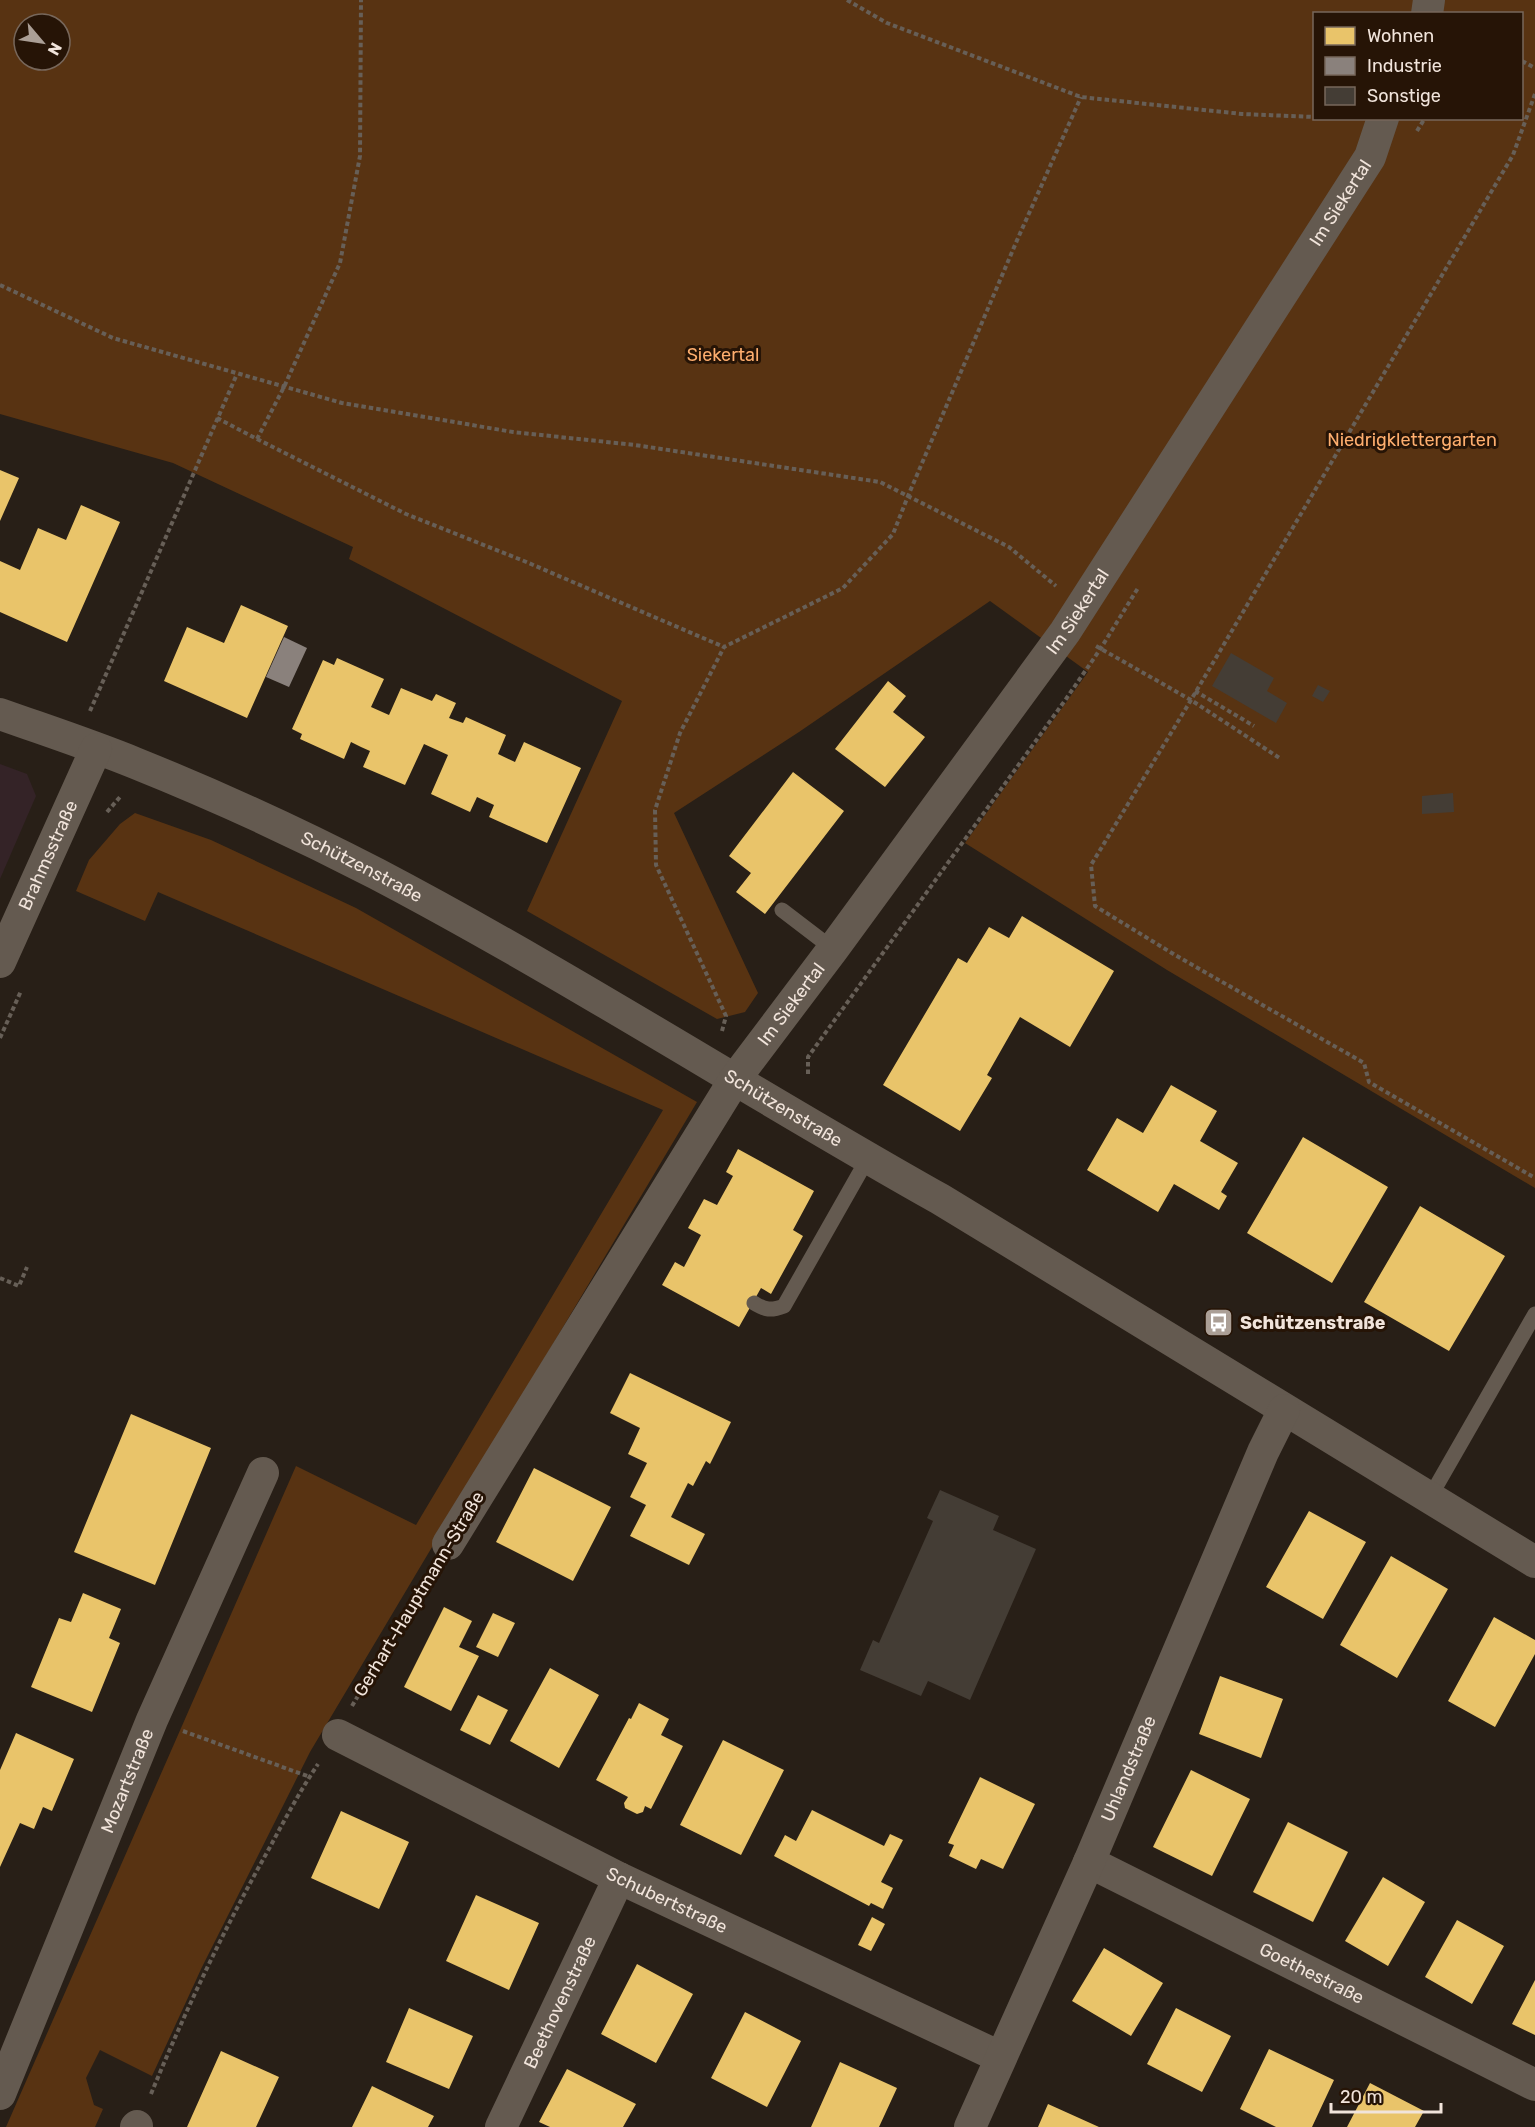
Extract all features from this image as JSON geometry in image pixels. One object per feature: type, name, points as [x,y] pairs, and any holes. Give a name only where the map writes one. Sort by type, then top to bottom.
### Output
[{"type":"street","name":"Im Siekertal","points":[[735,1079],[1065,632],[1370,157],[1382,120]]},
{"type":"street","name":"Schützenstraße","points":[[0,714],[133,762],[230,803],[377,874],[950,1205],[1535,1562]]},
{"type":"street","name":"Brahmsstraße","points":[[0,962],[86,745]]},
{"type":"street","name":"Gerhart-Hauptmann-Straße","points":[[448,1544],[735,1079]]},
{"type":"street","name":"Uhlandstraße","points":[[970,2127],[1089,1862],[1263,1452],[1284,1410]]},
{"type":"street","name":"Mozartstraße","points":[[0,2094],[152,1720],[263,1473]]},
{"type":"street","name":"Schubertstraße","points":[[338,1735],[619,1878],[1000,2057]]},
{"type":"street","name":"Goethestraße","points":[[1089,1862],[1535,2085]]},
{"type":"street","name":"Beethovenstraße","points":[[501,2127],[619,1878]]},
{"type":"lane","points":[[782,910],[833,949]]},
{"type":"lane","points":[[754,1302],[763,1308],[772,1310],[784,1306],[868,1158]]},
{"type":"lane","points":[[1430,1497],[1535,1314]]},
{"type":"path","points":[[257,439],[284,387],[340,263],[360,156],[361,0]]},
{"type":"path","points":[[847,0],[887,23],[1081,97],[1242,114],[1313,117]]},
{"type":"path","points":[[1535,94],[1513,155],[1091,866],[1095,906],[1175,955],[1364,1063],[1369,1082],[1535,1178]]},
{"type":"path","points":[[721,1033],[726,1016],[656,865],[655,810],[680,734],[724,647],[843,588],[893,534],[1018,238],[1081,97]]},
{"type":"path","points":[[0,285],[113,338],[342,403],[513,432],[635,445],[880,482],[1008,548],[1061,590],[1065,632],[1101,648],[1191,700],[1281,759]]},
{"type":"path","points":[[86,745],[217,418],[237,374]]},
{"type":"path","points":[[217,418],[406,514],[524,561],[724,647]]},
{"type":"path","points":[[1195,692],[1254,726]]},
{"type":"path","points":[[0,1278],[19,1286],[27,1268]]},
{"type":"path","name":"Gerhart-Hauptmann-Straße","points":[[136,2126],[180,2023],[254,1874],[310,1777],[338,1735],[352,1706],[448,1544]]},
{"type":"path","points":[[152,1720],[310,1777]]},
{"type":"shaded area","points":[[0,764],[27,774],[36,796],[0,879]]},
{"type":"green space","name":"Siekertal","points":[[0,0],[1535,0],[1535,1188],[1167,970],[965,843],[1088,672],[990,601],[799,732],[674,813],[758,993],[745,1012],[717,1019],[527,911],[622,701],[349,559],[353,547],[173,463],[0,414]]},
{"type":"green space","points":[[135,813],[211,840],[356,908],[697,1102],[310,1752],[202,1967],[152,2076],[100,2050],[86,2078],[94,2105],[103,2109],[95,2127],[6,2127],[296,1466],[416,1525],[663,1110],[158,892],[145,921],[76,891],[89,860],[120,824]]},
{"type":"building: Wohnen","points":[[0,470],[19,478],[0,521]]},
{"type":"building: Wohnen","points":[[81,505],[120,522],[67,642],[0,612],[0,561],[20,570],[38,528],[66,540]]},
{"type":"building: Wohnen","points":[[241,605],[288,626],[247,718],[164,681],[187,627],[224,643]]},
{"type":"building: Wohnen","points":[[337,658],[384,679],[371,707],[389,715],[401,688],[432,701],[436,694],[456,703],[449,718],[463,723],[466,717],[506,735],[498,754],[515,762],[524,742],[581,768],[547,843],[489,817],[494,805],[477,797],[470,812],[431,794],[448,755],[424,744],[405,785],[363,767],[370,751],[351,742],[344,759],[300,739],[302,734],[292,729],[323,660],[334,665]]},
{"type":"building: Wohnen","points":[[888,681],[906,696],[893,712],[925,737],[885,787],[835,749]]},
{"type":"building: Wohnen","points":[[793,772],[844,811],[765,914],[736,892],[751,873],[729,856]]},
{"type":"building: Wohnen","points":[[1022,916],[1114,971],[1070,1047],[1020,1017],[987,1075],[992,1078],[960,1131],[883,1085],[958,958],[967,963],[989,927],[1009,938]]},
{"type":"building: Wohnen","points":[[1171,1085],[1217,1111],[1200,1141],[1238,1163],[1221,1192],[1227,1196],[1219,1210],[1174,1184],[1158,1212],[1087,1170],[1117,1118],[1143,1133]]},
{"type":"building: Wohnen","points":[[1303,1137],[1388,1187],[1332,1283],[1247,1233]]},
{"type":"building: Wohnen","points":[[738,1149],[814,1191],[793,1230],[803,1236],[771,1294],[761,1288],[739,1327],[662,1285],[675,1262],[684,1267],[701,1235],[688,1228],[704,1199],[717,1205],[733,1176],[726,1172]]},
{"type":"building: Wohnen","points":[[1420,1206],[1505,1256],[1449,1351],[1364,1302]]},
{"type":"building: Wohnen","points":[[630,1373],[731,1422],[710,1464],[706,1461],[693,1486],[688,1483],[671,1517],[705,1534],[689,1565],[630,1536],[646,1505],[630,1497],[647,1463],[628,1454],[640,1428],[610,1413]]},
{"type":"building: Wohnen","points":[[131,1414],[211,1448],[155,1585],[74,1552]]},
{"type":"building: Wohnen","points":[[534,1468],[611,1507],[573,1581],[496,1542]]},
{"type":"building: Wohnen","points":[[1309,1511],[1366,1542],[1323,1619],[1266,1587]]},
{"type":"building: Wohnen","points":[[1391,1556],[1448,1589],[1397,1678],[1340,1645]]},
{"type":"building: Wohnen","points":[[83,1593],[121,1609],[109,1638],[120,1643],[92,1712],[31,1687],[59,1618],[71,1622]]},
{"type":"building: Wohnen","points":[[444,1607],[472,1621],[459,1647],[479,1656],[451,1711],[404,1687]]},
{"type":"building: Wohnen","points":[[493,1613],[515,1623],[498,1657],[476,1647]]},
{"type":"building: Wohnen","points":[[1494,1617],[1535,1640],[1535,1654],[1495,1727],[1448,1701]]},
{"type":"building: Wohnen","points":[[550,1668],[599,1695],[559,1768],[510,1741]]},
{"type":"building: Wohnen","points":[[1220,1676],[1283,1699],[1261,1758],[1199,1734]]},
{"type":"building: Wohnen","points":[[478,1695],[508,1710],[490,1745],[460,1730]]},
{"type":"building: Wohnen","points":[[639,1703],[669,1719],[661,1735],[683,1746],[651,1809],[645,1806],[643,1812],[637,1814],[625,1808],[624,1803],[628,1797],[596,1780]]},
{"type":"building: Wohnen","points":[[16,1733],[74,1759],[52,1811],[43,1807],[34,1829],[20,1823],[0,1867],[0,1770]]},
{"type":"building: Wohnen","points":[[723,1740],[784,1770],[741,1855],[680,1825]]},
{"type":"building: Wohnen","points":[[1191,1770],[1250,1799],[1212,1876],[1153,1847]]},
{"type":"building: Wohnen","points":[[980,1777],[1035,1804],[1003,1869],[981,1859],[976,1869],[949,1856],[954,1845],[948,1843]]},
{"type":"building: Wohnen","points":[[812,1810],[884,1846],[890,1834],[903,1840],[881,1882],[893,1888],[883,1909],[871,1903],[869,1906],[774,1856],[785,1835],[796,1841]]},
{"type":"building: Wohnen","points":[[341,1811],[409,1842],[379,1909],[311,1878]]},
{"type":"building: Wohnen","points":[[1288,1822],[1348,1852],[1313,1922],[1253,1892]]},
{"type":"building: Wohnen","points":[[1383,1877],[1425,1902],[1388,1966],[1345,1941]]},
{"type":"building: Wohnen","points":[[476,1895],[539,1923],[509,1990],[446,1961]]},
{"type":"building: Wohnen","points":[[872,1917],[885,1924],[871,1951],[858,1945]]},
{"type":"building: Wohnen","points":[[1457,1920],[1504,1946],[1472,2004],[1425,1977]]},
{"type":"building: Wohnen","points":[[1104,1948],[1163,1983],[1131,2036],[1072,2001]]},
{"type":"building: Wohnen","points":[[637,1964],[693,1994],[656,2063],[601,2034]]},
{"type":"building: Wohnen","points":[[1535,1980],[1535,2035],[1512,2024]]},
{"type":"building: Wohnen","points":[[409,2008],[473,2036],[449,2089],[386,2062]]},
{"type":"building: Wohnen","points":[[1176,2008],[1231,2036],[1202,2092],[1147,2064]]},
{"type":"building: Wohnen","points":[[745,2012],[801,2041],[767,2107],[711,2078]]},
{"type":"building: Wohnen","points":[[1269,2049],[1334,2080],[1312,2127],[1276,2127],[1240,2109]]},
{"type":"building: Wohnen","points":[[221,2051],[279,2077],[256,2127],[187,2127]]},
{"type":"building: Wohnen","points":[[840,2062],[897,2088],[879,2127],[811,2127]]},
{"type":"building: Wohnen","points":[[567,2069],[636,2104],[623,2127],[550,2127],[539,2122]]},
{"type":"building: Wohnen","points":[[1370,2083],[1424,2111],[1415,2127],[1347,2127]]},
{"type":"building: Wohnen","points":[[372,2086],[434,2116],[428,2127],[352,2127]]},
{"type":"building: Wohnen","points":[[1048,2104],[1099,2127],[1038,2127]]},
{"type":"building: Industrie","points":[[284,637],[307,648],[289,687],[266,677]]},
{"type":"building: Sonstige","points":[[1231,653],[1274,678],[1267,691],[1287,703],[1276,723],[1212,686]]},
{"type":"building: Sonstige","points":[[1318,685],[1330,691],[1323,702],[1312,696]]},
{"type":"building: Sonstige","points":[[1453,793],[1454,812],[1422,814],[1422,796]]},
{"type":"building: Sonstige","points":[[940,1490],[999,1516],[993,1530],[1036,1549],[970,1700],[928,1681],[921,1696],[860,1670],[873,1640],[879,1643],[933,1521],[927,1518]]},
{"type":"place","name":"Schützenstraße","points":[[1219,1323]]},
{"type":"park label","name":"Niedrigklettergarten","points":[[1412,440]]}]
